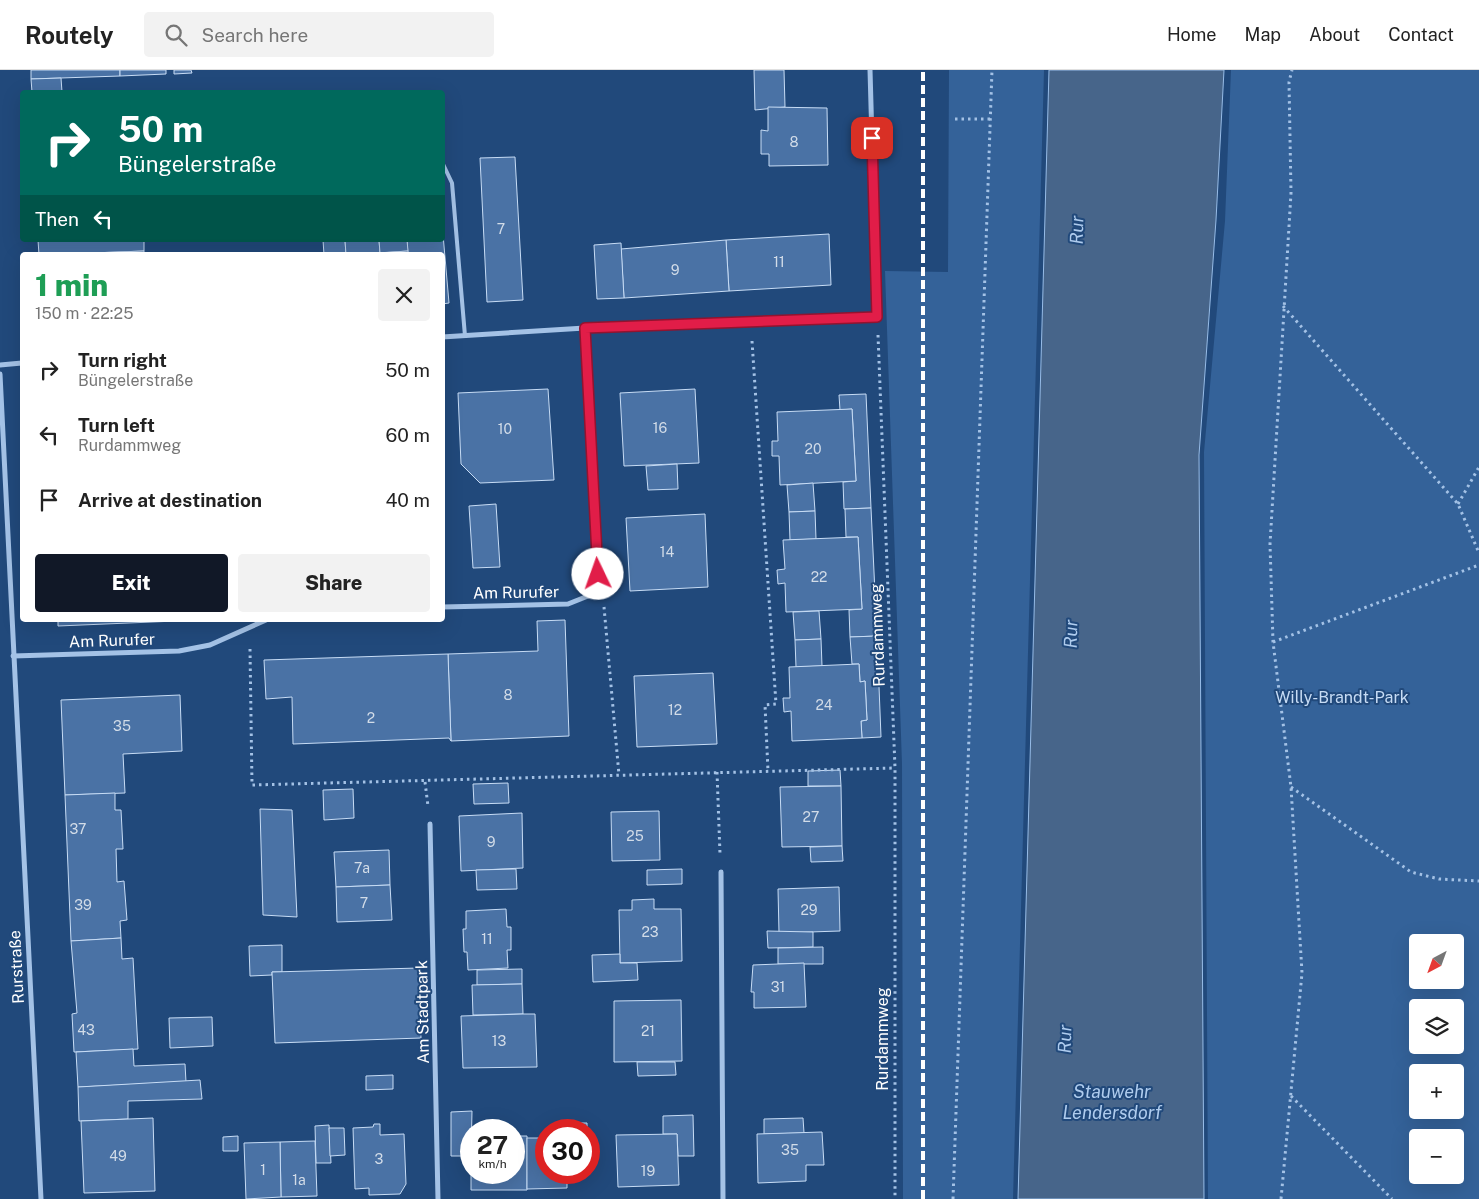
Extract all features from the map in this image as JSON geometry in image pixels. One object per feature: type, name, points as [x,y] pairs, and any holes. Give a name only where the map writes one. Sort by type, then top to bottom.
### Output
[{"type":"street","points":[[445,337],[585,328],[877,317],[870,70]]},
{"type":"street","name":"Am Rurufer","points":[[445,607],[568,604],[588,596],[598,574],[585,328]]},
{"type":"street","points":[[0,365],[20,363]]},
{"type":"street","name":"Rurstraße","points":[[0,374],[41,1199]]},
{"type":"street","name":"Am Rurufer","points":[[13,656],[179,650],[210,645],[262,622]]},
{"type":"street","name":"Am Stadtpark","points":[[430,824],[438,1199]]},
{"type":"street","points":[[721,872],[723,1199]]},
{"type":"lane","points":[[445,168],[452,183],[465,336]]},
{"type":"path","points":[[953,1199],[992,70]]},
{"type":"path","points":[[1281,1199],[1302,973],[1291,787],[1273,642],[1270,544],[1283,306],[1292,193],[1289,82],[1292,70]]},
{"type":"path","points":[[955,119],[990,120]]},
{"type":"path","points":[[1283,306],[1458,504],[1479,553]]},
{"type":"path","name":"Rurdammweg","points":[[877,317],[895,768],[895,1199]]},
{"type":"path","points":[[751,323],[776,704],[765,705],[768,771]]},
{"type":"path","points":[[1458,504],[1479,467]]},
{"type":"path","points":[[1273,642],[1479,565]]},
{"type":"path","points":[[598,574],[606,615],[619,775]]},
{"type":"path","points":[[250,629],[252,786],[895,768]]},
{"type":"path","points":[[717,772],[721,872]]},
{"type":"path","points":[[1291,787],[1411,872],[1439,879],[1479,881]]},
{"type":"path","points":[[1291,1096],[1392,1199]]},
{"type":"green space","points":[[949,70],[1044,70],[1013,1199],[903,1199],[902,764],[885,271],[948,272]]},
{"type":"green space","name":"Willy-Brandt-Park","points":[[1231,70],[1479,70],[1479,1199],[1208,1199],[1204,452],[1225,221]]},
{"type":"water","name":"Stauwehr Lendersdorf","points":[[1049,70],[1224,70],[1216,220],[1199,455],[1204,1199],[1018,1199]]},
{"type":"building","points":[[31,70],[120,70],[120,76],[31,79]]},
{"type":"building","points":[[120,70],[166,70],[166,74],[120,76]]},
{"type":"building","points":[[174,70],[191,70],[192,73],[174,74]]},
{"type":"building","points":[[754,70],[784,70],[785,107],[755,110]]},
{"type":"building","points":[[61,78],[62,90],[32,90],[31,79]]},
{"type":"building","points":[[768,107],[827,108],[828,165],[769,166],[769,154],[761,154],[761,130],[768,131]]},
{"type":"building","points":[[515,157],[523,300],[487,302],[480,158]]},
{"type":"building","points":[[829,234],[831,285],[729,291],[726,240]]},
{"type":"building","points":[[726,240],[729,291],[624,298],[621,249]]},
{"type":"building","points":[[38,242],[144,242],[144,251],[39,252]]},
{"type":"building","points":[[323,242],[345,242],[346,252],[324,252]]},
{"type":"building","points":[[345,242],[379,242],[380,252],[346,252]]},
{"type":"building","points":[[379,242],[407,242],[408,251],[380,252]]},
{"type":"building","points":[[407,242],[444,242],[445,252],[408,252]]},
{"type":"building","points":[[621,243],[624,298],[597,299],[594,245]]},
{"type":"building","points":[[445,257],[449,303],[445,304]]},
{"type":"building","points":[[548,389],[554,480],[480,483],[461,464],[458,393]]},
{"type":"building","points":[[695,389],[699,463],[624,466],[620,393]]},
{"type":"building","points":[[866,394],[871,508],[844,509],[843,482],[856,481],[852,409],[840,410],[839,395]]},
{"type":"building","points":[[852,409],[856,481],[780,485],[779,456],[772,456],[772,441],[778,441],[777,412]]},
{"type":"building","points":[[677,464],[678,489],[648,490],[646,466]]},
{"type":"building","points":[[813,483],[815,511],[789,512],[787,485]]},
{"type":"building","points":[[496,504],[500,567],[473,568],[469,506]]},
{"type":"building","points":[[871,508],[877,636],[850,637],[849,610],[862,609],[858,537],[846,537],[845,509]]},
{"type":"building","points":[[815,511],[816,539],[790,540],[789,512]]},
{"type":"building","points":[[705,514],[708,587],[630,591],[626,518]]},
{"type":"building","points":[[858,537],[862,609],[786,612],[785,583],[778,584],[777,570],[785,569],[783,540]]},
{"type":"building","points":[[819,611],[821,639],[795,640],[793,612]]},
{"type":"building","points":[[565,620],[569,736],[451,741],[448,654],[538,651],[537,621]]},
{"type":"building","points":[[58,622],[152,622],[58,626]]},
{"type":"building","points":[[877,636],[881,737],[862,738],[861,721],[867,720],[865,681],[860,682],[859,664],[852,664],[850,637]]},
{"type":"building","points":[[821,639],[822,666],[796,667],[795,640]]},
{"type":"building","points":[[448,654],[451,741],[449,738],[293,744],[292,697],[266,699],[264,660]]},
{"type":"building","points":[[859,664],[860,682],[865,681],[867,720],[861,721],[862,738],[792,741],[791,711],[784,712],[783,698],[790,698],[789,667]]},
{"type":"building","points":[[713,673],[717,744],[637,747],[634,676]]},
{"type":"building","points":[[180,695],[182,751],[123,754],[125,793],[65,795],[61,700]]},
{"type":"building","points":[[840,770],[841,786],[808,786],[808,771]]},
{"type":"building","points":[[508,783],[509,803],[474,804],[473,784]]},
{"type":"building","points":[[841,786],[842,846],[782,847],[780,787]]},
{"type":"building","points":[[353,789],[354,818],[324,820],[323,790]]},
{"type":"building","points":[[115,793],[115,810],[121,810],[123,849],[116,849],[117,882],[124,881],[127,920],[120,921],[121,938],[71,941],[65,795]]},
{"type":"building","points":[[260,809],[292,810],[297,917],[263,915]]},
{"type":"building","points":[[659,811],[660,860],[612,861],[611,812]]},
{"type":"building","points":[[522,813],[523,868],[461,871],[459,816]]},
{"type":"building","points":[[842,846],[843,861],[811,862],[810,847]]},
{"type":"building","points":[[389,850],[390,885],[336,887],[334,852]]},
{"type":"building","points":[[516,869],[517,889],[477,890],[476,870]]},
{"type":"building","points":[[682,869],[682,884],[647,885],[647,870]]},
{"type":"building","points":[[390,885],[392,920],[337,922],[336,887]]},
{"type":"building","points":[[839,887],[840,931],[779,933],[778,889]]},
{"type":"building","points":[[654,899],[654,909],[681,909],[682,961],[620,963],[619,910],[632,910],[632,900]]},
{"type":"building","points":[[506,909],[507,927],[511,927],[511,950],[507,950],[508,968],[468,970],[467,952],[464,952],[463,929],[466,929],[466,911]]},
{"type":"building","points":[[767,931],[813,932],[813,947],[768,948]]},
{"type":"building","points":[[121,938],[122,959],[133,958],[138,1049],[74,1052],[72,1014],[77,1013],[71,941]]},
{"type":"building","points":[[282,945],[282,972],[272,972],[272,975],[250,976],[249,946]]},
{"type":"building","points":[[823,947],[823,964],[778,964],[778,948]]},
{"type":"building","points":[[620,954],[620,963],[637,963],[638,980],[593,982],[592,955]]},
{"type":"building","points":[[804,963],[806,1007],[754,1008],[754,992],[751,992],[753,965]]},
{"type":"building","points":[[419,968],[421,1038],[275,1043],[272,972]]},
{"type":"building","points":[[522,969],[522,984],[477,985],[477,970]]},
{"type":"building","points":[[522,984],[523,1014],[473,1015],[472,985]]},
{"type":"building","points":[[681,1000],[682,1061],[614,1062],[614,1001]]},
{"type":"building","points":[[535,1014],[537,1067],[463,1068],[461,1016]]},
{"type":"building","points":[[212,1017],[213,1046],[170,1048],[169,1018]]},
{"type":"building","points":[[133,1049],[134,1066],[185,1064],[186,1082],[78,1087],[76,1052]]},
{"type":"building","points":[[637,1062],[675,1062],[676,1075],[638,1076]]},
{"type":"building","points":[[393,1075],[393,1089],[366,1090],[366,1076]]},
{"type":"building","points":[[200,1080],[202,1099],[128,1101],[128,1119],[79,1121],[78,1087]]},
{"type":"building","points":[[472,1111],[472,1119],[460,1119],[460,1156],[451,1156],[451,1112]]},
{"type":"building","points":[[693,1115],[694,1156],[678,1156],[677,1134],[663,1134],[663,1116]]},
{"type":"building","points":[[153,1118],[155,1191],[84,1193],[81,1121]]},
{"type":"building","points":[[803,1118],[804,1133],[764,1134],[764,1119]]},
{"type":"building","points":[[374,1124],[380,1124],[380,1135],[404,1134],[406,1184],[400,1194],[369,1195],[369,1188],[355,1189],[353,1128],[373,1127]]},
{"type":"building","points":[[329,1125],[331,1163],[316,1163],[315,1126]]},
{"type":"building","points":[[329,1128],[344,1128],[345,1155],[330,1156]]},
{"type":"building","points":[[822,1132],[824,1165],[806,1165],[806,1181],[758,1183],[757,1134]]},
{"type":"building","points":[[677,1134],[679,1185],[618,1187],[616,1135]]},
{"type":"building","points":[[238,1136],[238,1151],[223,1151],[223,1137]]},
{"type":"building","points":[[525,1136],[527,1136],[527,1190],[471,1190],[471,1184],[525,1184]]},
{"type":"building","points":[[527,1138],[535,1138],[535,1184],[567,1184],[567,1188],[527,1189]]},
{"type":"building","points":[[315,1141],[317,1196],[281,1197],[280,1142]]},
{"type":"building","points":[[280,1142],[281,1197],[246,1199],[244,1143]]},
{"type":"railway","points":[[923,70],[923,1199]]},
{"type":"route","points":[[598,574],[585,328],[877,317],[872,138]]},
{"type":"water label","name":"Rur","points":[[1077,230]]},
{"type":"water label","name":"Rur","points":[[1071,634]]},
{"type":"water label","name":"Rur","points":[[1065,1039]]}]
